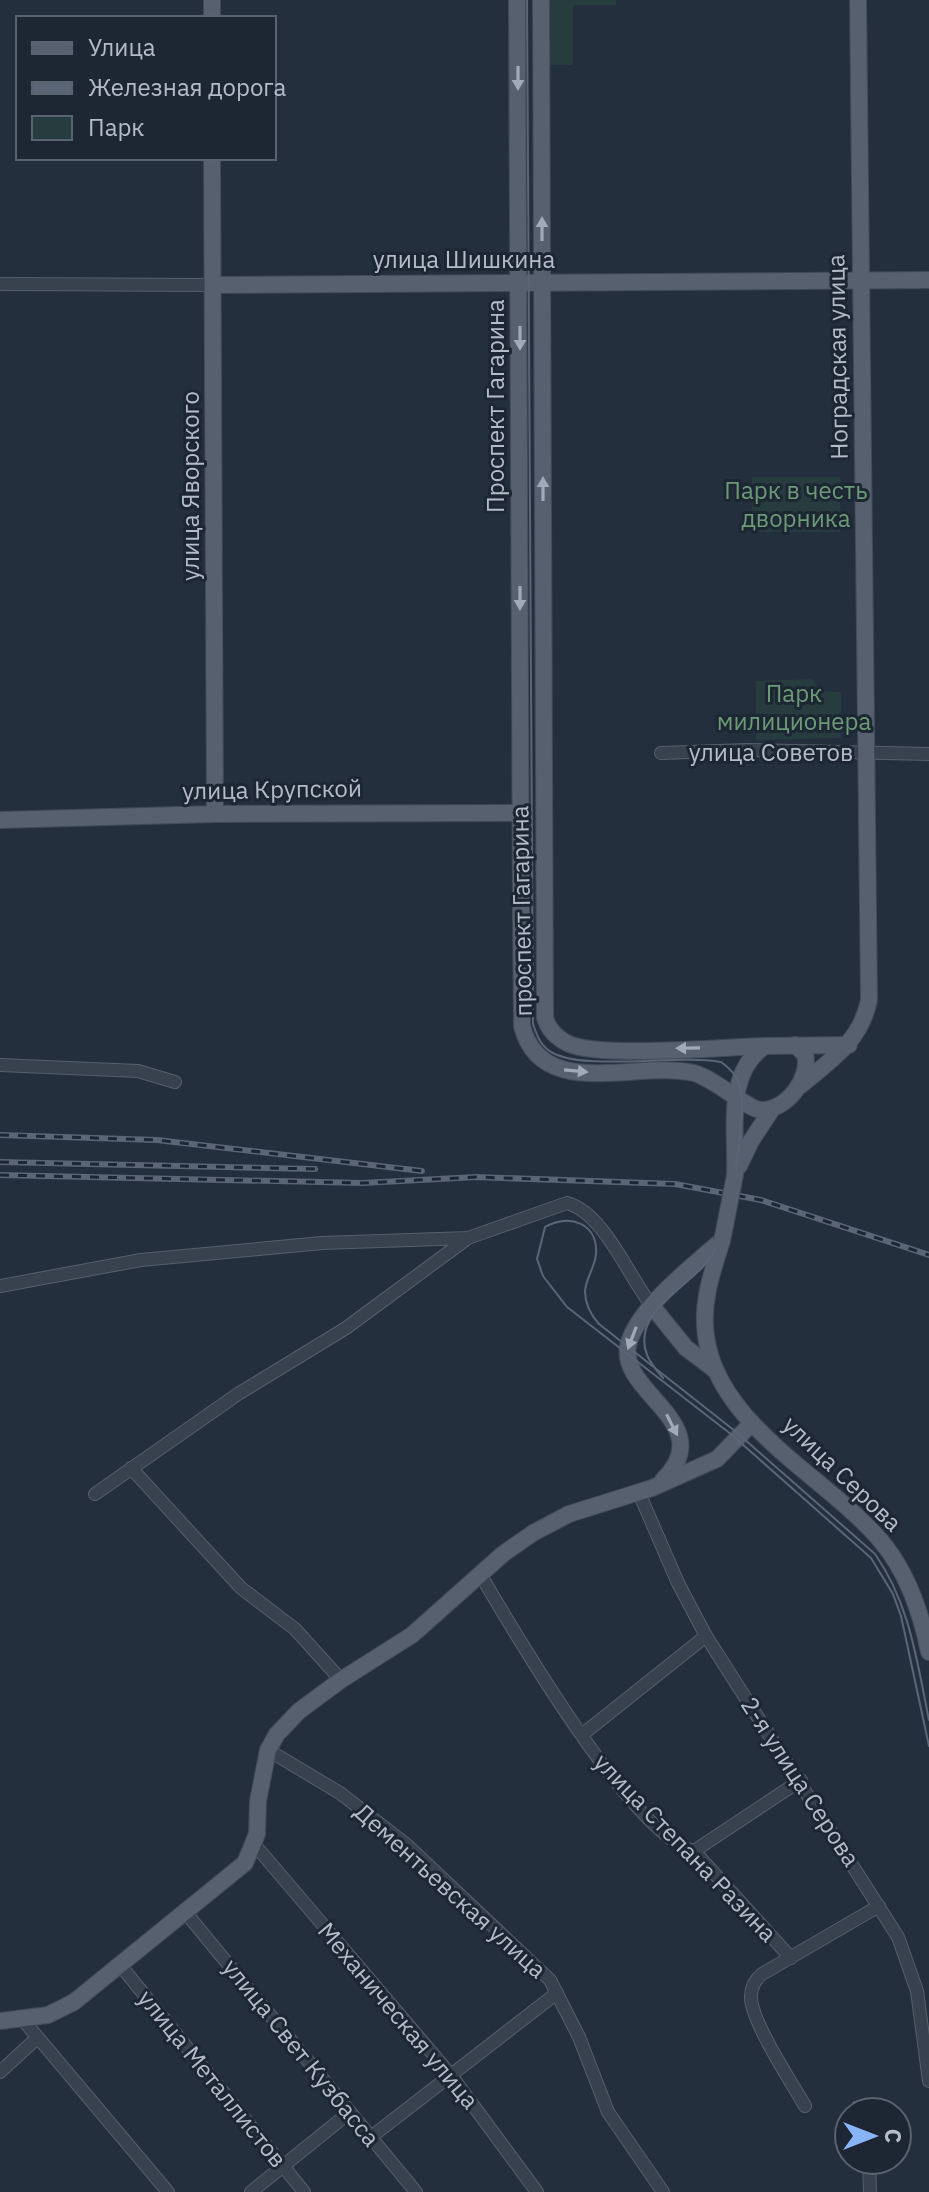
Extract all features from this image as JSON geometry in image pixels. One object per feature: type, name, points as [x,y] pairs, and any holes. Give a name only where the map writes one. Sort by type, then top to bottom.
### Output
[{"type":"main road","name":"Проспект Гагарина","points":[[517,0],[520,813]]},
{"type":"main road","name":"Проспект Гагарина","points":[[541,0],[544,763]]},
{"type":"main road","name":"Ноградская улица","points":[[849,1045],[865,1021],[869,1000],[858,0]]},
{"type":"main road","name":"улица Яворского","points":[[212,160],[215,814]]},
{"type":"main road","name":"улица Шишкина","points":[[214,285],[929,280]]},
{"type":"main road","name":"проспект Гагарина","points":[[544,763],[545,1018],[552,1033],[569,1044],[589,1049],[765,1046]]},
{"type":"main road","name":"проспект Гагарина","points":[[520,813],[522,1026],[534,1056],[555,1068],[582,1072],[692,1073],[737,1095]]},
{"type":"main road","name":"улица Крупской","points":[[0,820],[215,814],[520,813]]},
{"type":"main road","points":[[795,1045],[805,1054],[807,1063],[799,1086]]},
{"type":"main road","points":[[717,1371],[709,1353],[705,1312],[708,1286],[722,1241],[735,1175],[739,1076],[765,1046],[849,1045]]},
{"type":"main road","points":[[735,1175],[751,1141],[772,1109],[849,1045]]},
{"type":"main road","points":[[737,1095],[752,1109],[772,1109]]},
{"type":"main road","points":[[656,1486],[678,1459],[678,1434],[631,1366],[627,1350],[638,1323],[652,1306],[722,1241]]},
{"type":"main road","points":[[652,1306],[686,1348],[717,1371]]},
{"type":"main road","name":"улица Серова","points":[[717,1371],[729,1395],[752,1423],[880,1540],[909,1584],[929,1652]]},
{"type":"main road","points":[[0,2021],[24,2021],[48,2015],[74,2002],[245,1863],[254,1844],[268,1750],[277,1734],[299,1711],[412,1635],[480,1574],[533,1533],[569,1514],[639,1493],[717,1459],[752,1423]]},
{"type":"street","name":"улица Шишкина","points":[[0,284],[214,285]]},
{"type":"street","name":"улица Советов","points":[[661,753],[747,750],[929,754]]},
{"type":"street","name":"улица Крупской","points":[[520,813],[544,813]]},
{"type":"street","points":[[0,1065],[138,1071],[175,1082]]},
{"type":"street","points":[[95,1494],[238,1394],[346,1328],[468,1238],[558,1205],[580,1206],[597,1222],[635,1285],[652,1306]]},
{"type":"street","points":[[0,1286],[155,1259],[322,1243],[468,1238]]},
{"type":"street","points":[[131,1468],[241,1588],[295,1629],[341,1680]]},
{"type":"street","name":"2-я улица Серова","points":[[639,1493],[678,1583],[706,1636],[801,1780],[898,1937],[915,1982],[929,2081]]},
{"type":"street","name":"улица Степана Разина","points":[[480,1574],[532,1663],[583,1734],[591,1752],[649,1818],[681,1848],[694,1851],[791,1958]]},
{"type":"street","points":[[583,1734],[706,1636]]},
{"type":"street","name":"Дементьевская улица","points":[[268,1750],[340,1793],[407,1845],[550,1980],[579,2037],[608,2112],[663,2192]]},
{"type":"street","points":[[694,1851],[801,1780]]},
{"type":"street","name":"Механическая улица","points":[[254,1844],[450,2074],[537,2192]]},
{"type":"street","points":[[805,2106],[768,2041],[751,1997],[757,1979],[879,1906]]},
{"type":"street","name":"улица Свет Кузбасса","points":[[186,1913],[416,2192]]},
{"type":"street","name":"улица Металлистов","points":[[121,1966],[304,2192]]},
{"type":"street","points":[[371,2137],[557,1993]]},
{"type":"street","points":[[24,2021],[168,2192]]},
{"type":"street","points":[[0,2072],[37,2038]]},
{"type":"street","points":[[251,2192],[350,2112]]},
{"type":"green space","points":[[548,0],[616,0],[616,5],[573,5],[573,65],[549,65]]},
{"type":"green space","name":"Парк в честь дворника","points":[[752,477],[840,477],[840,532],[752,532]]},
{"type":"green space","name":"Парк милиционера","points":[[812,679],[819,691],[841,692],[841,738],[756,740],[756,681]]},
{"type":"tram line","points":[[527,0],[533,1024],[545,1048],[568,1058],[609,1062],[721,1062],[739,1082],[741,1091],[741,1126],[734,1175],[718,1242],[705,1265],[658,1308],[646,1329],[644,1343],[647,1356],[663,1378]]},
{"type":"tram line","points":[[929,1720],[904,1613],[897,1593],[875,1554],[735,1431],[599,1324],[585,1296],[596,1254],[592,1235],[587,1228],[572,1221],[545,1227],[537,1259],[543,1276],[567,1307],[732,1435],[871,1558],[893,1594],[901,1616],[929,1746]]},
{"type":"railway","points":[[0,1135],[157,1140],[422,1171]]},
{"type":"railway","points":[[0,1162],[315,1169]]},
{"type":"railway","points":[[0,1175],[363,1183],[476,1177],[675,1184],[761,1200],[929,1255]]}]
